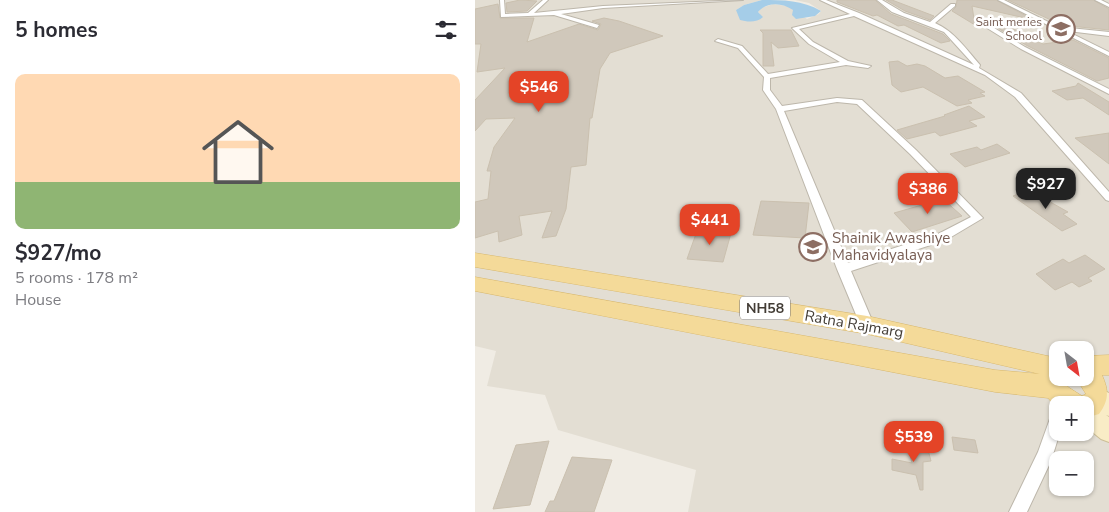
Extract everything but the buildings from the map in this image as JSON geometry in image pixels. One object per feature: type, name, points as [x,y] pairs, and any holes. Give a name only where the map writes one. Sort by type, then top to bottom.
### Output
[{"type":"main road","name":"Ratna Rajmarg","points":[[475,260],[867,325],[1074,396]]},
{"type":"main road","name":"Ratna Rajmarg","points":[[475,284],[1072,396]]},
{"type":"main road","points":[[1094,366],[1109,365]]},
{"type":"main road","points":[[1079,396],[1097,386],[1094,382]]},
{"type":"main road","points":[[1094,415],[1109,431]]},
{"type":"street","points":[[502,0],[503,16],[554,14],[603,6],[741,0]]},
{"type":"street","points":[[529,15],[546,0]]},
{"type":"street","points":[[822,0],[857,14],[987,74],[1019,95],[1109,198]]},
{"type":"street","points":[[879,0],[883,5],[931,24],[950,34],[965,54],[987,74]]},
{"type":"street","points":[[1000,0],[1109,54]]},
{"type":"street","points":[[1097,0],[1109,6]]},
{"type":"street","points":[[931,24],[953,5]]},
{"type":"street","points":[[554,14],[597,26]]},
{"type":"street","points":[[846,64],[811,43],[795,28],[857,14]]},
{"type":"street","points":[[989,27],[1023,48],[1109,92]]},
{"type":"street","points":[[1063,30],[1109,34]]},
{"type":"street","points":[[718,41],[740,47],[767,77]]},
{"type":"street","points":[[767,77],[846,64],[869,66]]},
{"type":"street","points":[[767,77],[765,82],[766,92],[779,109],[867,325]]},
{"type":"street","points":[[779,109],[837,100],[859,102],[913,152],[978,218],[942,237],[843,269]]},
{"type":"street","points":[[1018,512],[1053,441]]},
{"type":"shaded area","points":[[475,0],[762,0],[744,5],[736,10],[760,14],[758,12],[761,8],[773,4],[787,6],[807,19],[819,14],[821,11],[809,3],[795,0],[1109,0],[1109,512],[688,512],[696,470],[558,430],[545,395],[487,386],[496,351],[475,346]]},
{"type":"water","points":[[762,0],[800,3],[821,11],[815,16],[796,19],[792,15],[793,10],[775,4],[766,6],[758,12],[763,17],[761,19],[752,22],[740,20],[736,10],[744,5]]},
{"type":"place","name":"Saint meries School","points":[[1061,29]]},
{"type":"place","name":"Shainik Awashiye Mahavidyalaya","points":[[813,247]]}]
